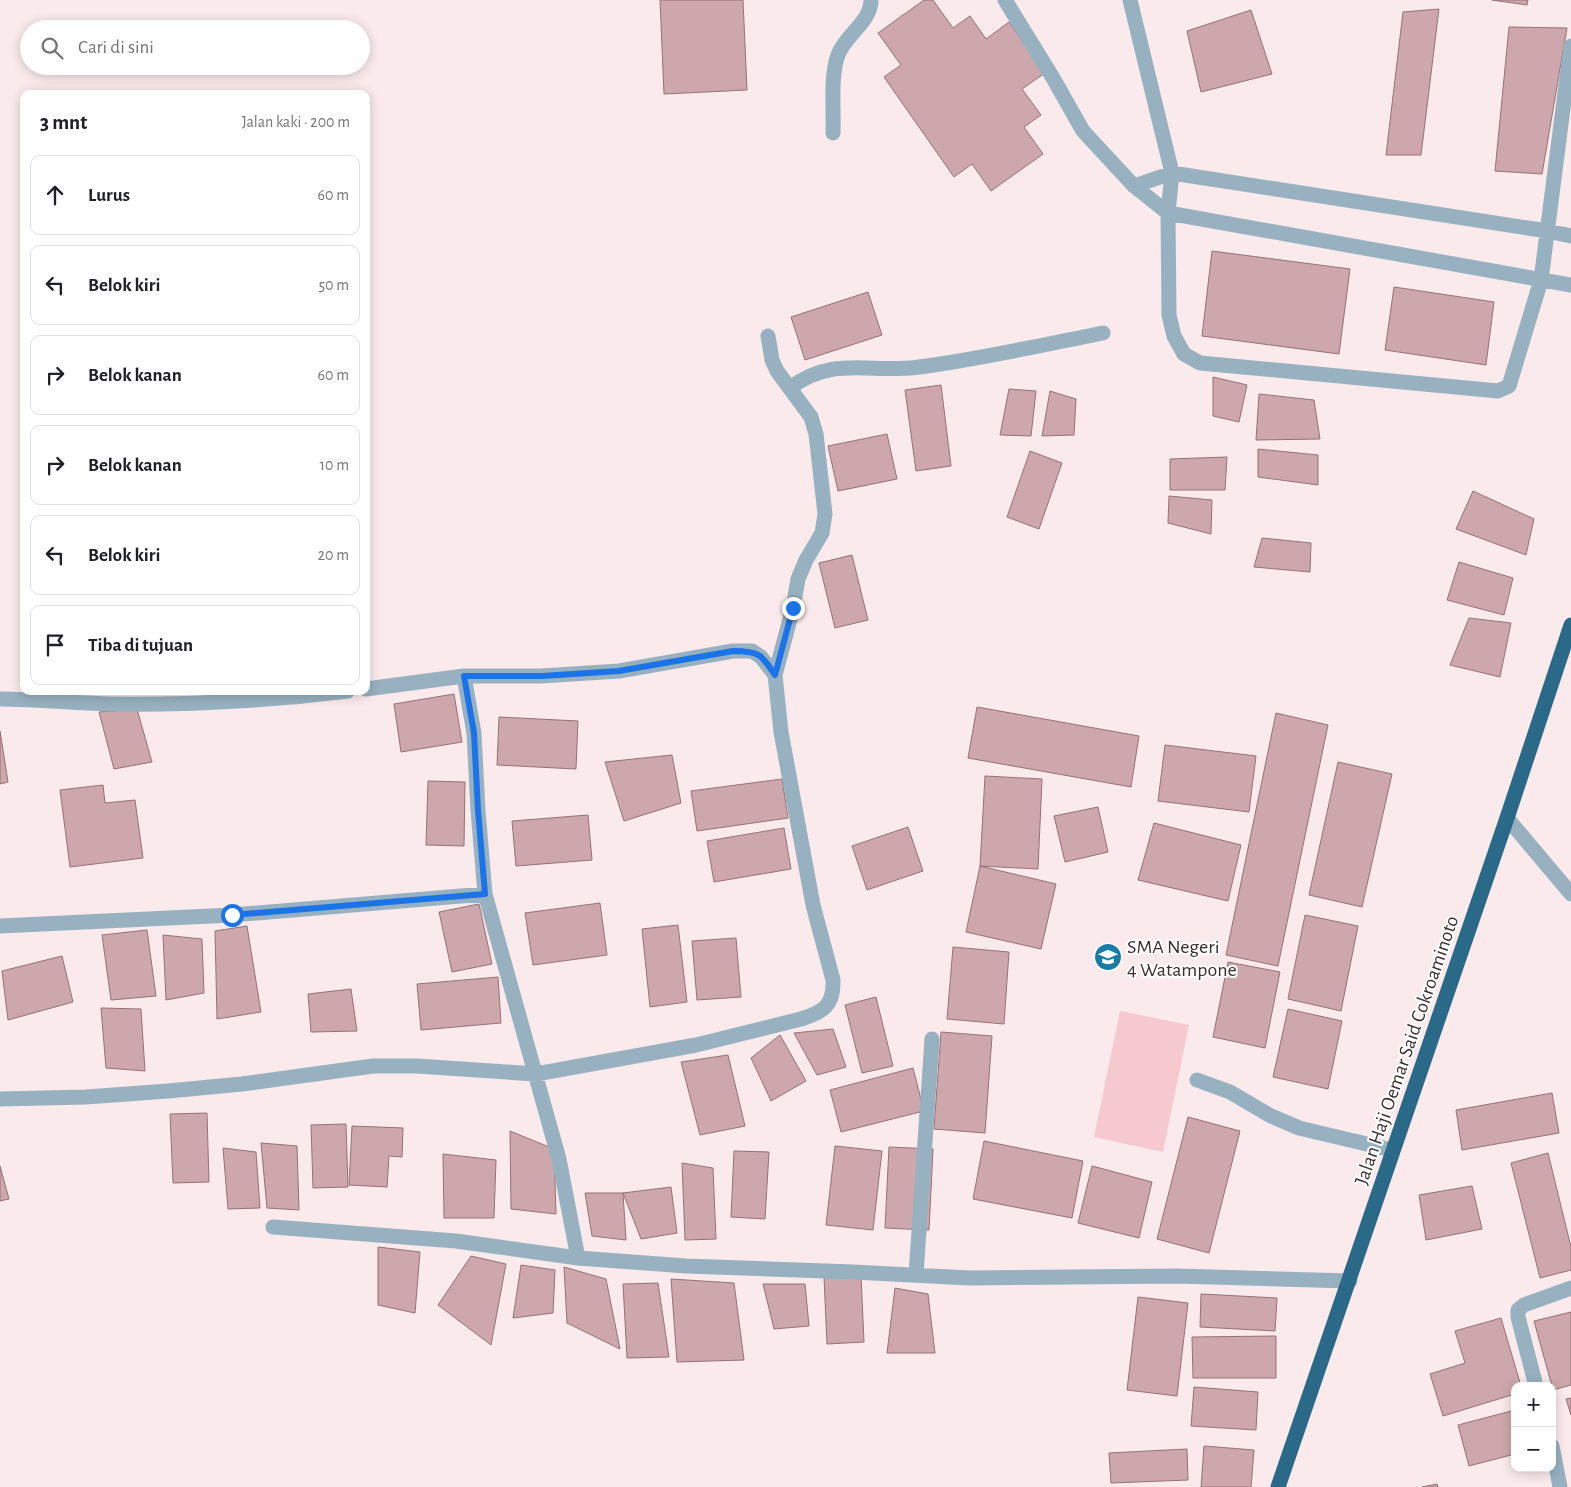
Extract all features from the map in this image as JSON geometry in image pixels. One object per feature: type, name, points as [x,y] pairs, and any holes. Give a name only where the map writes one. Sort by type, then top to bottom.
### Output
[{"type":"highway","name":"Jalan Haji Oemar Said Cokroaminoto","points":[[1278,1487],[1350,1281],[1392,1150],[1507,818],[1571,625]]},
{"type":"street","points":[[834,132],[834,68],[838,54],[846,41],[866,16],[871,0]]},
{"type":"street","points":[[1005,0],[1083,131],[1134,186],[1168,213],[1571,285]]},
{"type":"street","points":[[1130,0],[1172,173],[1168,213],[1169,314],[1174,336],[1184,354],[1200,363],[1498,391],[1510,386],[1541,280],[1571,46]]},
{"type":"street","points":[[1134,186],[1172,173],[1571,236]]},
{"type":"street","points":[[790,388],[803,378],[832,368],[918,368],[1103,333]]},
{"type":"street","points":[[0,1099],[86,1097],[168,1091],[242,1084],[373,1066],[417,1066],[536,1074],[696,1045],[801,1019],[816,1014],[827,1006],[833,990],[833,980],[813,905],[781,732],[775,675],[793,608],[798,579],[806,560],[822,533],[825,514],[816,434],[811,417],[777,370],[772,360],[768,336]]},
{"type":"street","points":[[370,688],[464,676],[542,676],[619,671],[733,651],[752,651],[762,657],[775,675]]},
{"type":"street","points":[[464,676],[474,733],[485,894],[560,1159],[578,1258]]},
{"type":"street","points":[[0,699],[107,704],[202,704],[286,699],[317,695]]},
{"type":"street","points":[[1507,818],[1571,894]]},
{"type":"street","points":[[0,926],[232,915],[485,894]]},
{"type":"street","points":[[916,1275],[932,1039]]},
{"type":"street","points":[[1198,1080],[1230,1092],[1271,1116],[1299,1128],[1392,1150]]},
{"type":"street","points":[[273,1227],[456,1241],[578,1258],[686,1266],[970,1278],[1177,1276],[1350,1281]]},
{"type":"street","points":[[1535,1382],[1518,1318],[1518,1310],[1524,1305],[1571,1288]]},
{"type":"street","points":[[1556,1466],[1560,1487]]},
{"type":"shaded area","points":[[1120,1011],[1189,1025],[1163,1152],[1094,1137]]},
{"type":"building","points":[[660,0],[743,0],[747,90],[664,94]]},
{"type":"building","points":[[924,0],[933,0],[953,28],[970,16],[986,39],[1009,22],[1045,73],[1022,89],[1041,115],[1024,127],[1043,154],[991,191],[972,164],[954,177],[884,77],[901,65],[878,33]]},
{"type":"building","points":[[1492,0],[1528,0],[1527,5]]},
{"type":"building","points":[[1439,9],[1421,155],[1386,155],[1403,12]]},
{"type":"building","points":[[1251,10],[1272,74],[1201,92],[1187,31]]},
{"type":"building","points":[[1509,27],[1567,28],[1542,174],[1495,171]]},
{"type":"building","points":[[1212,251],[1350,269],[1339,354],[1202,336]]},
{"type":"building","points":[[1394,287],[1494,302],[1486,365],[1385,350]]},
{"type":"building","points":[[868,292],[882,335],[805,360],[791,317]]},
{"type":"building","points":[[1213,377],[1247,385],[1239,422],[1213,416]]},
{"type":"building","points":[[941,385],[951,466],[916,471],[905,390]]},
{"type":"building","points":[[1009,389],[1036,391],[1031,436],[1000,435]]},
{"type":"building","points":[[1050,391],[1076,399],[1074,435],[1042,436]]},
{"type":"building","points":[[1259,394],[1314,400],[1320,439],[1256,440]]},
{"type":"building","points":[[887,434],[897,479],[838,491],[828,446]]},
{"type":"building","points":[[1258,449],[1318,455],[1318,485],[1258,477]]},
{"type":"building","points":[[1030,451],[1062,463],[1039,529],[1007,517]]},
{"type":"building","points":[[1227,457],[1225,490],[1170,490],[1170,459]]},
{"type":"building","points":[[1473,491],[1534,519],[1526,555],[1456,529]]},
{"type":"building","points":[[1169,496],[1212,500],[1211,534],[1168,523]]},
{"type":"building","points":[[1262,538],[1311,543],[1310,572],[1254,567]]},
{"type":"building","points":[[852,555],[868,620],[835,628],[819,563]]},
{"type":"building","points":[[1459,562],[1513,578],[1504,615],[1447,600]]},
{"type":"building","points":[[1469,618],[1511,623],[1500,677],[1450,665]]},
{"type":"building","points":[[454,694],[462,742],[401,752],[394,704]]},
{"type":"building","points":[[977,707],[1139,736],[1131,787],[968,758]]},
{"type":"building","points":[[137,709],[152,762],[114,769],[99,712]]},
{"type":"building","points":[[1276,713],[1328,725],[1278,966],[1226,955]]},
{"type":"building","points":[[499,717],[578,721],[576,769],[497,765]]},
{"type":"building","points":[[0,731],[8,782],[0,784]]},
{"type":"building","points":[[1165,745],[1256,756],[1249,812],[1158,801]]},
{"type":"building","points":[[672,755],[681,803],[624,821],[605,762]]},
{"type":"building","points":[[1338,762],[1392,774],[1362,907],[1309,895]]},
{"type":"building","points":[[985,776],[1042,779],[1038,869],[980,866]]},
{"type":"building","points":[[782,779],[788,818],[697,831],[691,791]]},
{"type":"building","points":[[428,781],[465,782],[464,846],[426,845]]},
{"type":"building","points":[[103,785],[105,803],[135,800],[143,858],[70,867],[60,790]]},
{"type":"building","points":[[1098,807],[1108,852],[1065,862],[1054,816]]},
{"type":"building","points":[[588,815],[592,860],[516,866],[512,821]]},
{"type":"building","points":[[1154,823],[1241,845],[1228,901],[1138,880]]},
{"type":"building","points":[[908,827],[923,871],[867,890],[852,846]]},
{"type":"building","points":[[784,828],[791,869],[714,882],[707,841]]},
{"type":"building","points":[[980,866],[1056,884],[1041,949],[966,932]]},
{"type":"building","points":[[600,903],[607,955],[533,965],[525,913]]},
{"type":"building","points":[[479,904],[492,964],[452,972],[439,912]]},
{"type":"building","points":[[1305,915],[1358,926],[1341,1011],[1288,999]]},
{"type":"building","points":[[678,925],[687,1002],[650,1007],[642,929]]},
{"type":"building","points":[[247,926],[261,1012],[217,1019],[215,931]]},
{"type":"building","points":[[147,930],[156,996],[111,1000],[102,935]]},
{"type":"building","points":[[163,935],[202,939],[204,993],[166,1000]]},
{"type":"building","points":[[736,938],[741,997],[697,1000],[692,941]]},
{"type":"building","points":[[953,947],[1009,952],[1004,1024],[947,1019]]},
{"type":"building","points":[[62,956],[73,1002],[8,1020],[2,971]]},
{"type":"building","points":[[1228,962],[1280,972],[1265,1048],[1213,1037]]},
{"type":"building","points":[[498,977],[501,1023],[421,1030],[417,984]]},
{"type":"building","points":[[351,989],[357,1031],[311,1032],[308,994]]},
{"type":"building","points":[[876,997],[893,1066],[862,1073],[845,1005]]},
{"type":"building","points":[[101,1008],[141,1009],[145,1071],[106,1068]]},
{"type":"building","points":[[1288,1009],[1342,1021],[1328,1089],[1273,1077]]},
{"type":"building","points":[[833,1029],[846,1067],[817,1075],[794,1033]]},
{"type":"building","points":[[941,1032],[992,1036],[985,1133],[934,1129]]},
{"type":"building","points":[[780,1035],[806,1081],[771,1101],[751,1058]]},
{"type":"building","points":[[728,1055],[745,1126],[700,1135],[681,1062]]},
{"type":"building","points":[[913,1068],[924,1111],[841,1132],[830,1090]]},
{"type":"building","points":[[1552,1093],[1559,1133],[1462,1150],[1456,1110]]},
{"type":"building","points":[[207,1113],[209,1182],[173,1183],[170,1114]]},
{"type":"building","points":[[1188,1117],[1240,1131],[1209,1253],[1157,1239]]},
{"type":"building","points":[[346,1124],[348,1187],[313,1188],[311,1125]]},
{"type":"building","points":[[352,1126],[403,1128],[402,1157],[389,1156],[387,1187],[349,1185]]},
{"type":"building","points":[[510,1131],[554,1149],[556,1214],[511,1209]]},
{"type":"building","points":[[984,1141],[1083,1161],[1072,1218],[973,1199]]},
{"type":"building","points":[[261,1143],[297,1146],[299,1210],[267,1208]]},
{"type":"building","points":[[835,1146],[882,1151],[873,1230],[826,1225]]},
{"type":"building","points":[[889,1147],[933,1149],[929,1230],[885,1228]]},
{"type":"building","points":[[223,1148],[256,1152],[260,1208],[228,1209]]},
{"type":"building","points":[[734,1151],[769,1152],[765,1219],[731,1217]]},
{"type":"building","points":[[1548,1153],[1571,1247],[1571,1270],[1540,1278],[1511,1163]]},
{"type":"building","points":[[443,1154],[496,1160],[494,1218],[444,1218]]},
{"type":"building","points":[[682,1163],[713,1168],[716,1239],[685,1240]]},
{"type":"building","points":[[0,1166],[9,1199],[0,1201]]},
{"type":"building","points":[[1092,1166],[1152,1182],[1139,1238],[1078,1223]]},
{"type":"building","points":[[1472,1186],[1482,1229],[1426,1240],[1419,1195]]},
{"type":"building","points":[[671,1187],[677,1233],[641,1239],[623,1193]]},
{"type":"building","points":[[585,1193],[623,1193],[626,1240],[592,1236]]},
{"type":"building","points":[[378,1247],[420,1252],[415,1313],[378,1305]]},
{"type":"building","points":[[471,1256],[506,1264],[491,1345],[438,1305]]},
{"type":"building","points":[[521,1265],[555,1270],[553,1313],[513,1318]]},
{"type":"building","points":[[564,1267],[606,1279],[620,1349],[567,1323]]},
{"type":"building","points":[[861,1275],[864,1342],[827,1344],[824,1277]]},
{"type":"building","points":[[671,1279],[734,1283],[744,1360],[677,1362]]},
{"type":"building","points":[[658,1283],[669,1357],[627,1358],[623,1284]]},
{"type":"building","points":[[763,1284],[805,1284],[809,1326],[774,1329]]},
{"type":"building","points":[[895,1288],[928,1294],[935,1353],[887,1353]]},
{"type":"building","points":[[1201,1294],[1277,1298],[1275,1331],[1200,1327]]},
{"type":"building","points":[[1138,1297],[1188,1303],[1177,1396],[1127,1390]]},
{"type":"building","points":[[1571,1312],[1571,1385],[1556,1389],[1556,1382],[1551,1382],[1534,1321]]},
{"type":"building","points":[[1501,1318],[1520,1382],[1511,1382],[1511,1395],[1443,1416],[1430,1374],[1465,1363],[1455,1331]]},
{"type":"building","points":[[1276,1336],[1276,1378],[1193,1378],[1192,1337]]},
{"type":"building","points":[[1194,1387],[1258,1392],[1256,1430],[1191,1426]]},
{"type":"building","points":[[1571,1398],[1571,1415],[1566,1399]]},
{"type":"building","points":[[1511,1411],[1511,1455],[1469,1466],[1458,1425]]},
{"type":"building","points":[[1204,1446],[1254,1450],[1251,1487],[1201,1487]]},
{"type":"building","points":[[1187,1449],[1188,1480],[1111,1483],[1109,1453]]},
{"type":"building","points":[[1437,1484],[1438,1487],[1422,1487]]},
{"type":"place","name":"SMA Negeri 4 Watampone","points":[[1108,957]]},
{"type":"route","points":[[232,915],[485,894],[474,733],[464,676],[542,676],[619,671],[733,651],[752,651],[762,657],[775,675],[793,608]]}]
